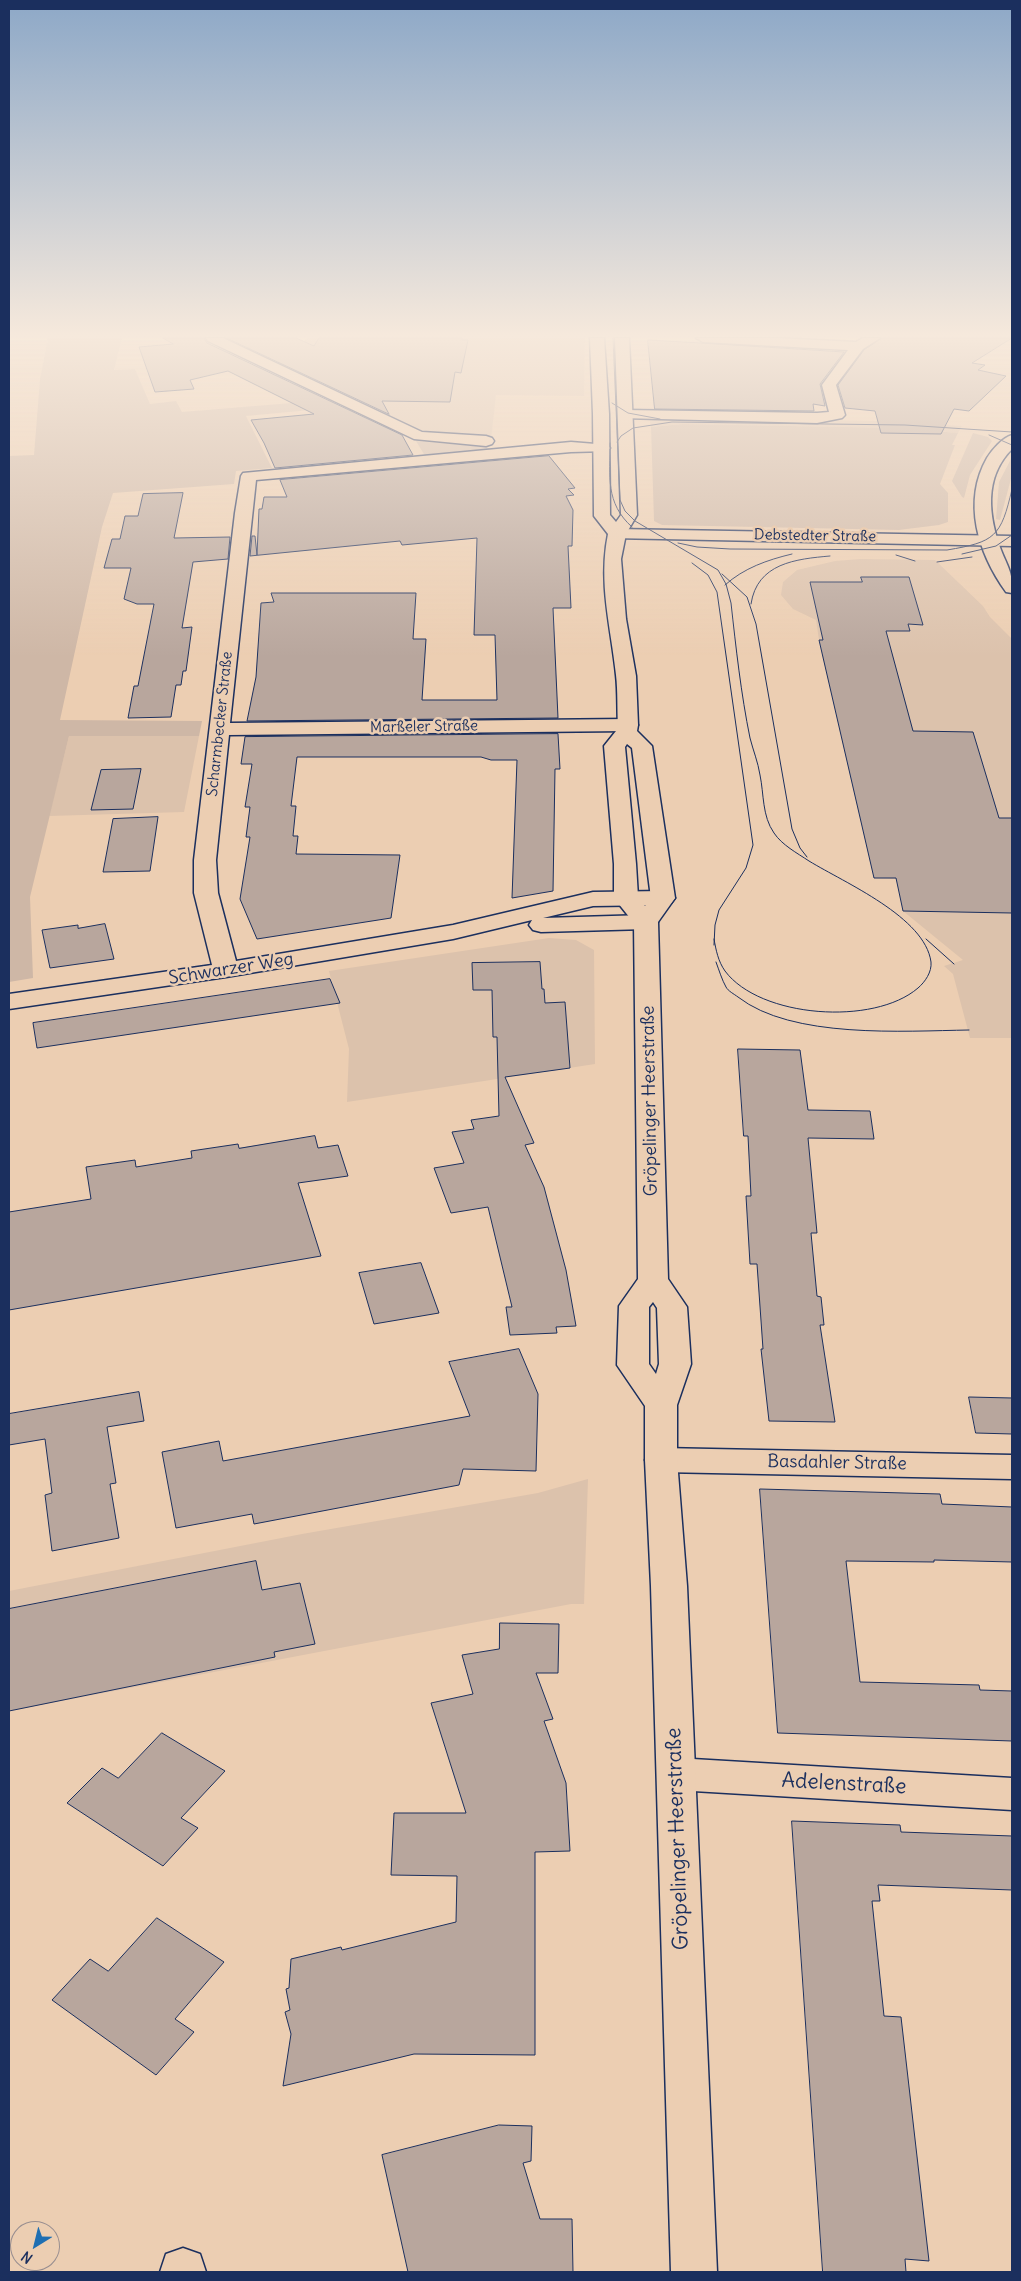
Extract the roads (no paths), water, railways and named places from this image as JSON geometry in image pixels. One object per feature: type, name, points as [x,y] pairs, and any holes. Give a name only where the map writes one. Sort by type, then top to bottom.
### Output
[{"type":"street","points":[[516,444],[533,451],[602,448]]},
{"type":"street","points":[[602,444],[602,516],[617,534]]},
{"type":"street","points":[[627,444],[629,515],[617,534],[612,559],[617,619],[626,676],[627,729],[614,746],[625,864],[626,898],[646,922],[662,898],[660,869],[642,746],[627,729]]},
{"type":"street","points":[[1007,444],[998,453],[982,488],[982,509],[985,533],[1000,569],[1012,588]]},
{"type":"street","name":"Scharmbecker Straße","points":[[226,970],[206,894],[204,860],[243,513],[250,476],[533,451]]},
{"type":"street","name":"Debstedter Straße","points":[[617,534],[1012,541]]},
{"type":"street","name":"Marßeler Straße","points":[[219,729],[627,729]]},
{"type":"street","name":"Schwarzer Weg","points":[[9,1002],[226,970],[453,932],[593,899],[662,898]]},
{"type":"street","name":"Schwarzer Weg","points":[[453,932],[563,923],[646,922]]},
{"type":"street","name":"Gröpelinger Heerstraße","points":[[646,922],[653,1280],[672,1307],[675,1364],[661,1405],[662,1460],[676,1774],[694,2272]]},
{"type":"street","points":[[653,1280],[634,1306],[633,1365],[661,1405]]},
{"type":"street","name":"Basdahler Straße","points":[[662,1460],[1012,1467]]},
{"type":"street","name":"Adelenstraße","points":[[676,1774],[1012,1794]]},
{"type":"tram line","points":[[610,444],[610,478],[613,499],[623,518],[632,527]]},
{"type":"tram line","points":[[618,444],[620,500],[625,511],[635,521],[718,570],[726,584]]},
{"type":"tram line","points":[[678,543],[697,547],[730,549],[947,550],[976,544],[986,540],[993,534],[1004,518],[1012,489]]},
{"type":"tram line","points":[[962,554],[996,546],[1012,535]]},
{"type":"tram line","points":[[730,581],[756,565],[792,554]]},
{"type":"tram line","points":[[896,555],[915,561]]},
{"type":"tram line","points":[[751,604],[755,590],[761,580],[770,572],[792,562],[830,556]]},
{"type":"tram line","points":[[937,562],[972,557]]},
{"type":"tram line","points":[[692,563],[708,575],[717,592],[753,845],[746,868],[719,910],[715,925],[714,940]]},
{"type":"tram line","points":[[722,574],[730,581]]},
{"type":"tram line","points":[[726,584],[730,581]]},
{"type":"tram line","points":[[730,581],[747,597],[756,624],[792,829],[800,848],[807,857]]},
{"type":"tram line","points":[[714,940],[725,971],[742,987],[764,999],[790,1007],[818,1011],[847,1012],[874,1008],[899,1000],[921,986],[928,976],[931,966],[926,946],[914,930],[899,916],[862,891],[790,849],[777,837],[770,826],[765,812],[759,770],[750,738],[739,671],[731,603],[726,584]]},
{"type":"tram line","points":[[926,939],[954,964]]},
{"type":"tram line","points":[[714,940],[714,945]]},
{"type":"tram line","points":[[716,962],[730,991],[761,1011],[788,1020],[849,1030],[969,1030]]}]
